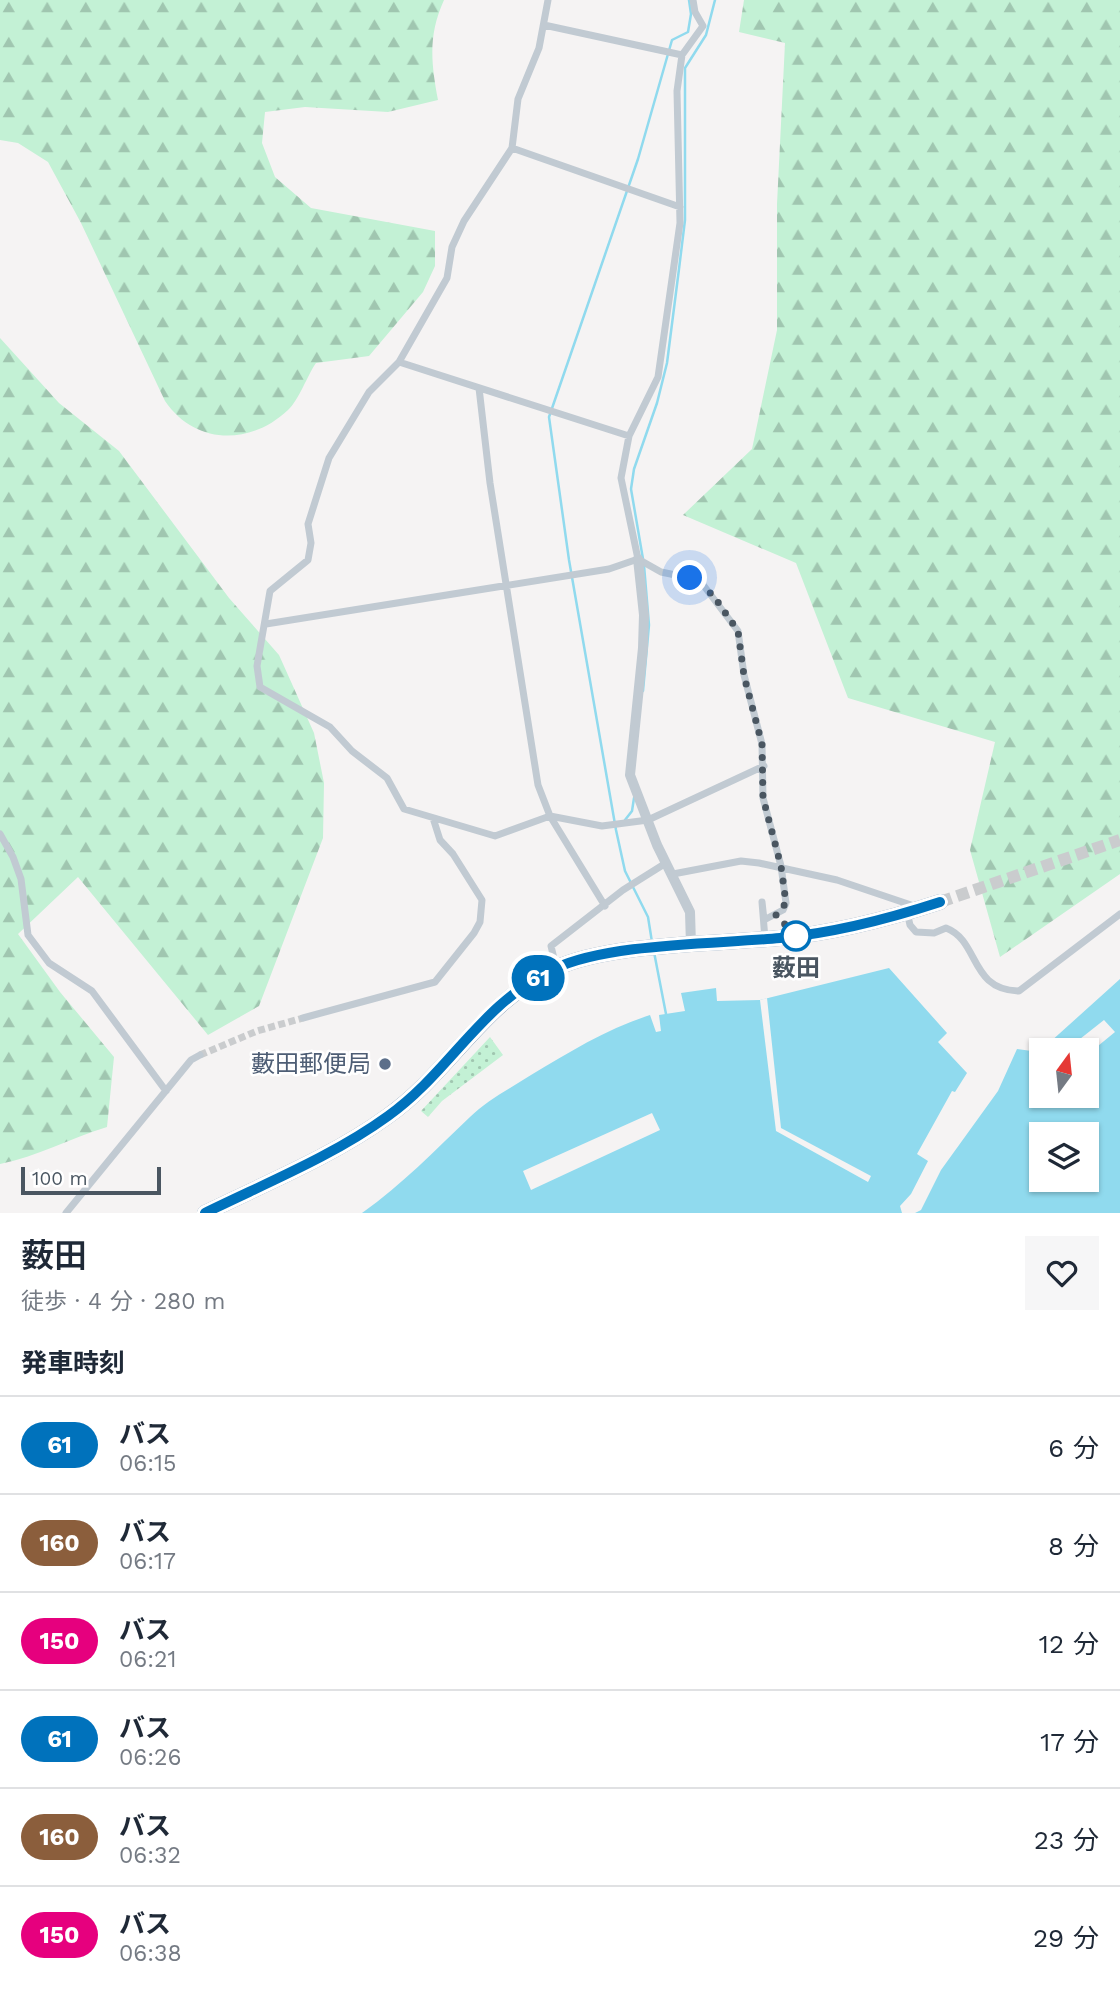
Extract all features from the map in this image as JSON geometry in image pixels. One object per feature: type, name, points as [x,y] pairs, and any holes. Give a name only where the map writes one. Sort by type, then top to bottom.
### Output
[{"type":"highway","points":[[205,1213],[353,1139],[390,1115],[481,1021],[527,984],[556,968],[642,950],[832,930],[940,902]]},
{"type":"street","points":[[548,0],[539,48],[519,99],[512,148],[464,221],[452,247],[447,278],[399,362],[369,392],[329,458],[308,524],[311,543],[308,560],[270,591],[257,666],[260,687],[330,727],[366,764],[387,778],[404,808],[495,836],[550,816],[602,826],[648,820],[764,766]]},
{"type":"street","points":[[691,945],[690,912],[648,820],[630,768],[644,615],[638,559],[621,478],[629,436],[658,377],[673,285],[680,207],[677,101],[682,55],[702,26],[694,0]]},
{"type":"street","points":[[544,25],[682,55]]},
{"type":"street","points":[[512,148],[680,207]]},
{"type":"street","points":[[399,362],[629,436]]},
{"type":"street","points":[[479,388],[490,483],[538,785],[550,816],[606,906]]},
{"type":"street","points":[[266,624],[609,569],[638,559],[661,572],[690,578],[704,586],[738,631],[764,766],[763,798],[781,866],[786,903],[783,910],[764,920],[762,902],[765,939]]},
{"type":"street","points":[[303,1018],[435,982],[474,933],[480,922],[481,900],[453,854],[440,840],[433,818]]},
{"type":"street","points":[[0,834],[21,879],[28,935],[49,963],[92,991],[166,1091]]},
{"type":"street","points":[[673,874],[741,861],[781,866],[874,891],[921,908]]},
{"type":"street","points":[[556,968],[551,946],[624,890],[666,863]]},
{"type":"street","points":[[907,912],[910,925],[916,932],[924,934],[951,929],[995,987],[1019,991],[1120,914]]},
{"type":"street","points":[[67,1212],[191,1060],[200,1055]]},
{"type":"green space","points":[[0,0],[444,0],[435,25],[432,49],[438,100],[388,112],[305,107],[265,112],[262,143],[275,177],[311,208],[435,231],[435,266],[423,292],[369,356],[316,363],[292,406],[273,422],[240,435],[224,436],[207,433],[192,426],[177,415],[165,401],[81,223],[48,162],[18,143],[0,140]]},
{"type":"green space","points":[[744,0],[1120,0],[1120,874],[1000,957],[970,850],[995,742],[848,698],[796,563],[683,515],[752,449],[777,330],[777,204],[785,43],[739,32]]},
{"type":"green space","points":[[0,338],[59,403],[119,451],[229,598],[279,655],[314,733],[324,783],[323,838],[259,1006],[208,1035],[78,877],[18,934],[60,992],[114,1057],[107,1127],[27,1157],[0,1164]]},
{"type":"green space","points":[[490,1037],[503,1055],[442,1101],[428,1117],[421,1111]]},
{"type":"water","points":[[889,968],[947,1033],[938,1042],[967,1073],[955,1092],[952,1091],[917,1154],[928,1161],[911,1194],[900,1206],[902,1213],[362,1213],[405,1179],[477,1111],[531,1075],[603,1034],[650,1015],[656,1032],[661,1031],[659,1015],[685,1011],[681,993],[716,988],[717,1001],[760,1000]]},
{"type":"water","points":[[1120,979],[1120,1213],[915,1213],[921,1210],[941,1170],[998,1091],[1017,1049],[1029,1051],[1029,1108],[1099,1108],[1099,1038],[1054,1038]]},
{"type":"pier","points":[[767,998],[781,1128],[871,1176],[868,1182],[776,1131],[760,1000]]},
{"type":"pier","points":[[1104,1020],[1115,1032],[1099,1045],[1099,1038],[1081,1038]]},
{"type":"pier","points":[[652,1113],[660,1130],[531,1190],[523,1171]]},
{"type":"waterway","points":[[652,942],[648,917],[625,871],[616,830],[569,560],[549,417],[638,159],[672,40],[688,32],[691,14],[689,0]]},
{"type":"waterway","points":[[643,559],[631,489],[634,469],[657,403],[667,363],[685,220],[685,68],[706,35],[715,0]]},
{"type":"waterway","points":[[643,691],[649,625],[644,565]]},
{"type":"waterway","points":[[625,820],[632,811],[634,798]]},
{"type":"waterway","points":[[654,952],[666,1014]]},
{"type":"tunnel","points":[[940,902],[1120,840]]},
{"type":"tunnel","points":[[200,1055],[257,1031],[303,1018]]},
{"type":"bus line","name":"61","points":[[205,1213],[353,1139],[390,1115],[503,1001],[556,968],[576,961],[642,950],[783,938],[832,930],[940,902]]},
{"type":"place","name":"薮田","points":[[796,936]]},
{"type":"place","name":"藪田郵便局","points":[[385,1064]]},
{"type":"route","points":[[690,578],[713,595],[738,631],[744,676],[762,744],[763,798],[776,856],[781,866],[786,903],[783,910],[776,915],[796,936]]}]
